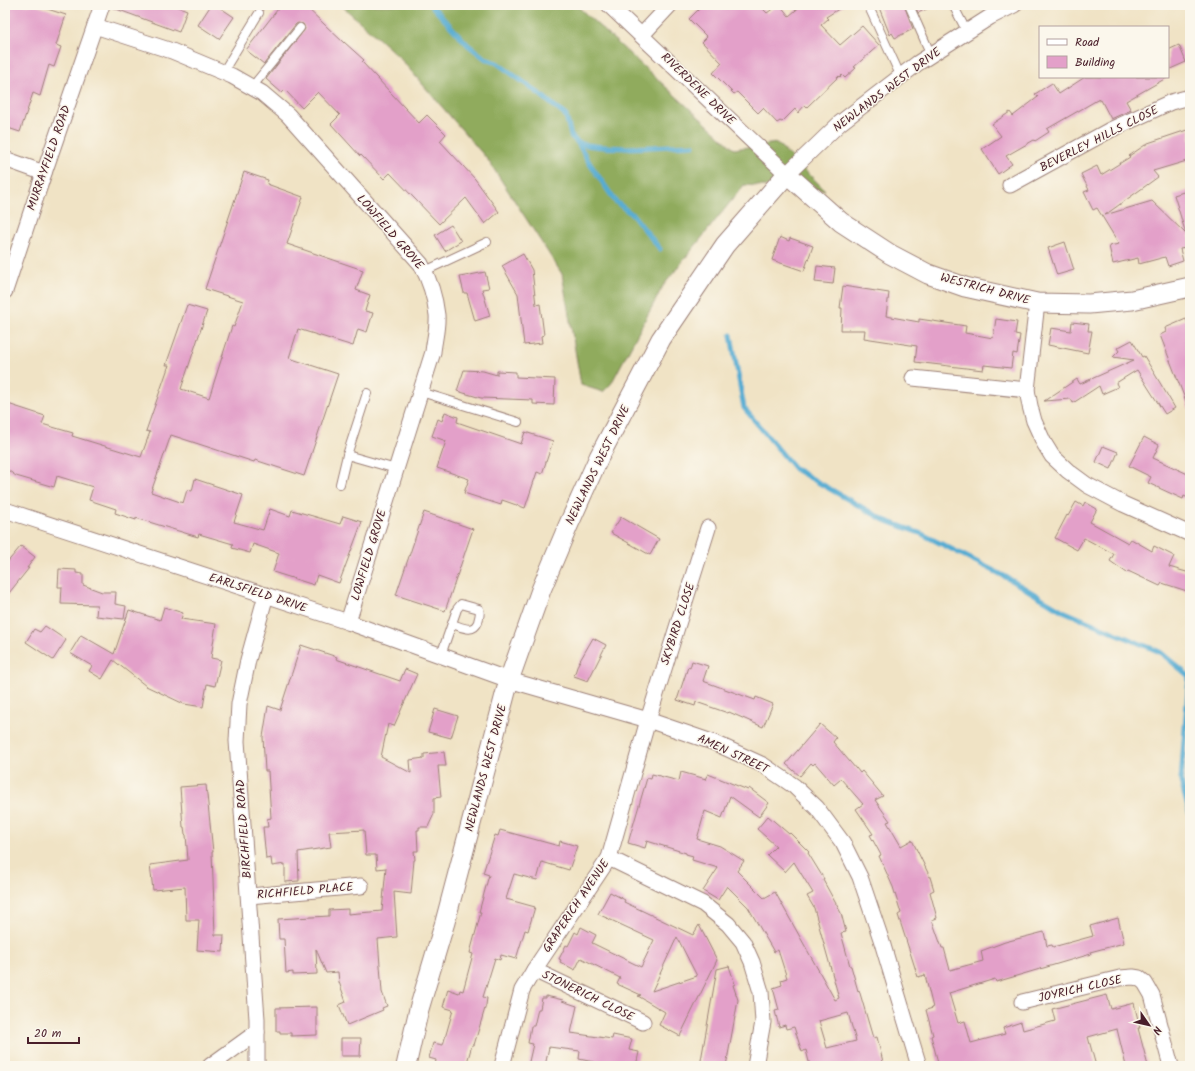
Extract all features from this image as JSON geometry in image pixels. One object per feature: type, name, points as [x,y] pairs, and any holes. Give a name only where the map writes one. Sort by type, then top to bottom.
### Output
[{"type":"street","name":"MURRAYFIELD ROAD","points":[[5,291],[44,172],[102,5]]},
{"type":"street","name":"RIVERDENE DRIVE","points":[[609,5],[787,174]]},
{"type":"street","points":[[642,35],[670,5]]},
{"type":"street","name":"NEWLANDS WEST DRIVE","points":[[406,1066],[419,1009],[445,922],[509,680],[541,590],[568,526],[599,457],[661,339],[725,245],[787,174],[840,123],[931,55],[1005,7]]},
{"type":"street","name":"LOWFIELD GROVE","points":[[95,26],[172,51],[223,72],[262,93],[288,115],[425,271],[430,284],[437,316],[433,352],[348,622]]},
{"type":"street","name":"BEVERLEY HILLS CLOSE","points":[[1010,185],[1110,130],[1171,102],[1190,97]]},
{"type":"street","points":[[5,159],[44,172]]},
{"type":"street","name":"WESTRICH DRIVE","points":[[787,174],[841,222],[890,254],[928,274],[965,286],[1037,303],[1089,304],[1132,300],[1190,287]]},
{"type":"street","points":[[1037,303],[1027,390],[1034,421],[1052,456],[1068,471],[1087,485],[1190,534]]},
{"type":"street","points":[[913,378],[1027,390]]},
{"type":"street","name":"EARLSFIELD DRIVE","points":[[5,510],[348,622],[509,680]]},
{"type":"street","name":"SKYBIRD CLOSE","points":[[648,720],[708,528]]},
{"type":"street","name":"BIRCHFIELD ROAD","points":[[257,1066],[257,1032],[249,896],[237,741],[239,704],[248,660],[266,595]]},
{"type":"street","name":"AMEN STREET","points":[[509,680],[648,720],[715,743],[762,765],[794,786],[817,808],[843,843],[860,877],[881,940],[919,1066]]},
{"type":"street","name":"GRAPERICH AVENUE","points":[[502,1066],[522,990],[609,858],[648,720]]},
{"type":"street","points":[[609,858],[702,904],[728,924],[743,942],[752,962],[760,992],[763,1022],[755,1066]]},
{"type":"street","name":"RICHFIELD PLACE","points":[[249,896],[361,886]]},
{"type":"street","name":"STONERICH CLOSE","points":[[534,970],[643,1022]]},
{"type":"street","name":"JOYRICH CLOSE","points":[[1022,1002],[1120,978],[1139,978],[1145,983],[1152,995],[1171,1066]]},
{"type":"street","points":[[210,1066],[257,1032]]},
{"type":"lane","points":[[868,5],[901,77]]},
{"type":"lane","points":[[909,5],[931,55]]},
{"type":"lane","points":[[952,5],[967,32]]},
{"type":"lane","points":[[223,72],[260,13]]},
{"type":"lane","points":[[252,87],[300,28]]},
{"type":"lane","points":[[425,271],[487,242]]},
{"type":"lane","points":[[421,392],[518,422]]},
{"type":"lane","points":[[340,484],[347,455],[367,393]]},
{"type":"lane","points":[[347,455],[396,469]]},
{"type":"lane","points":[[441,655],[452,624]]},
{"type":"green space","points":[[341,5],[576,5],[734,149],[777,143],[825,190],[744,185],[663,286],[611,384],[603,392],[581,385],[562,274],[488,160],[398,56]]},
{"type":"building","points":[[5,5],[35,5],[66,15],[56,45],[61,47],[54,67],[49,65],[40,96],[33,93],[20,132],[5,127]]},
{"type":"building","points":[[111,5],[174,5],[187,10],[179,32],[111,7]]},
{"type":"building","points":[[211,5],[216,5],[234,17],[219,39],[198,25]]},
{"type":"building","points":[[281,5],[304,5],[364,60],[362,62],[419,123],[427,115],[446,134],[440,141],[475,179],[499,212],[485,224],[466,198],[439,224],[390,173],[384,179],[361,155],[360,156],[331,124],[340,115],[318,92],[302,108],[285,90],[282,93],[266,79],[305,29],[303,24],[296,24],[264,64],[246,50]]},
{"type":"building","points":[[703,5],[759,5],[767,13],[780,5],[789,16],[802,5],[845,5],[826,17],[828,19],[821,25],[840,45],[862,26],[879,45],[854,67],[856,68],[845,78],[842,75],[840,77],[839,76],[807,107],[805,105],[798,113],[795,109],[782,122],[780,121],[777,123],[763,108],[758,113],[737,92],[734,94],[713,73],[722,63],[702,42],[707,37],[689,19]]},
{"type":"building","points":[[878,5],[904,5],[913,29],[895,38],[892,33],[890,35]]},
{"type":"building","points":[[915,5],[935,5],[918,13]]},
{"type":"building","points":[[1179,45],[1186,62],[1169,70],[1169,50]]},
{"type":"building","points":[[1083,78],[1166,78],[1126,101],[1131,110],[1111,119],[1101,100],[1099,101],[1099,99],[1047,129],[1049,132],[1035,141],[1034,140],[1006,156],[1012,164],[998,174],[982,149],[1001,136],[992,124],[1010,112],[1013,116],[1038,97],[1035,94],[1052,83],[1059,94]]},
{"type":"building","points":[[1190,129],[1190,160],[1153,171],[1158,177],[1105,215],[1152,201],[1186,234],[1174,195],[1190,190],[1190,236],[1188,236],[1190,238],[1190,247],[1180,249],[1183,261],[1168,266],[1165,257],[1139,264],[1138,258],[1113,264],[1109,246],[1119,244],[1097,208],[1093,210],[1084,192],[1089,190],[1081,174],[1097,166],[1101,175],[1130,157],[1129,156],[1148,143]]},
{"type":"building","points":[[244,172],[268,180],[267,184],[303,197],[287,244],[363,270],[356,290],[370,295],[365,311],[373,313],[367,332],[358,329],[353,346],[298,329],[289,358],[338,374],[304,476],[255,460],[254,462],[171,435],[151,492],[183,503],[187,490],[192,491],[195,479],[243,495],[234,522],[263,530],[270,509],[290,516],[292,510],[340,524],[343,516],[362,522],[339,583],[317,575],[314,585],[273,572],[279,553],[253,544],[250,553],[232,548],[233,544],[199,534],[198,537],[136,518],[136,520],[115,513],[116,509],[89,500],[93,487],[57,476],[54,487],[16,476],[5,468],[5,414],[8,404],[45,416],[42,424],[73,433],[72,436],[141,457],[150,432],[146,431],[169,365],[166,365],[187,305],[207,311],[181,389],[209,398],[232,326],[234,327],[243,301],[205,289]]},
{"type":"building","points":[[451,225],[461,241],[445,251],[435,235]]},
{"type":"building","points":[[780,237],[789,241],[790,238],[813,246],[804,271],[772,260]]},
{"type":"building","points":[[1065,242],[1074,270],[1057,275],[1048,248]]},
{"type":"building","points":[[523,254],[532,270],[536,305],[540,304],[544,335],[541,336],[542,343],[524,345],[518,294],[502,266]]},
{"type":"building","points":[[817,266],[835,268],[833,284],[815,282]]},
{"type":"building","points":[[485,272],[489,288],[482,289],[490,316],[475,321],[467,293],[464,293],[460,277]]},
{"type":"building","points":[[843,286],[889,293],[886,316],[919,322],[919,319],[966,326],[965,333],[993,338],[996,319],[1017,322],[1015,334],[1020,335],[1017,354],[1013,353],[1011,368],[984,365],[983,370],[915,362],[917,346],[864,338],[865,330],[841,330],[842,308],[840,308]]},
{"type":"building","points":[[1186,319],[1190,329],[1189,409],[1160,335],[1166,332],[1165,328]]},
{"type":"building","points":[[1072,322],[1089,324],[1088,331],[1092,331],[1088,353],[1048,345],[1051,328],[1071,331]]},
{"type":"building","points":[[1132,340],[1142,357],[1144,356],[1175,408],[1165,414],[1137,370],[1116,383],[1118,387],[1102,394],[1099,386],[1073,403],[1071,399],[1044,401],[1077,379],[1080,384],[1134,360],[1113,357],[1119,351],[1117,348]]},
{"type":"building","points":[[464,370],[483,371],[497,375],[497,371],[516,372],[516,377],[555,379],[554,405],[533,404],[533,400],[481,398],[457,391]]},
{"type":"building","points":[[445,412],[458,417],[457,422],[521,444],[525,432],[553,441],[542,474],[537,472],[525,508],[502,500],[501,505],[464,493],[469,479],[437,468],[446,441],[432,436],[438,419],[442,421]]},
{"type":"building","points":[[1144,437],[1159,445],[1153,458],[1190,475],[1190,499],[1184,496],[1183,499],[1148,483],[1151,477],[1129,466]]},
{"type":"building","points":[[1103,446],[1118,452],[1111,469],[1096,462]]},
{"type":"building","points":[[1076,502],[1083,506],[1085,502],[1097,509],[1090,522],[1128,543],[1131,539],[1152,551],[1154,546],[1174,556],[1169,567],[1190,573],[1190,592],[1162,583],[1160,586],[1128,571],[1127,573],[1110,561],[1114,554],[1084,538],[1077,550],[1055,538],[1067,515],[1068,516]]},
{"type":"building","points":[[424,512],[473,529],[445,611],[396,595]]},
{"type":"building","points":[[621,517],[659,539],[650,555],[611,533]]},
{"type":"building","points":[[21,546],[35,557],[27,568],[29,568],[5,598],[5,565]]},
{"type":"building","points":[[59,569],[76,570],[76,573],[83,574],[83,585],[102,592],[116,592],[115,604],[126,606],[124,619],[96,616],[97,605],[61,604],[62,587],[58,587]]},
{"type":"building","points":[[164,607],[183,613],[181,619],[216,624],[211,658],[221,660],[215,686],[207,684],[203,707],[184,704],[146,686],[113,660],[102,679],[89,671],[92,666],[70,653],[81,635],[114,654],[129,610],[160,620]]},
{"type":"building","points":[[45,626],[66,640],[53,660],[26,642],[34,629],[40,632]]},
{"type":"building","points":[[593,638],[606,645],[588,681],[574,676],[578,664]]},
{"type":"building","points":[[301,645],[400,681],[405,669],[417,674],[394,726],[388,724],[381,757],[411,773],[410,760],[424,758],[424,754],[444,752],[446,766],[438,766],[441,797],[434,798],[434,814],[428,827],[419,827],[419,830],[417,830],[418,851],[414,851],[415,860],[411,894],[394,892],[397,937],[378,939],[382,992],[387,1006],[382,1008],[383,1010],[347,1025],[339,1005],[346,1002],[339,982],[338,972],[326,973],[316,949],[317,974],[293,975],[293,972],[286,973],[284,939],[279,939],[278,919],[329,916],[329,910],[348,909],[348,914],[382,911],[386,868],[377,869],[376,855],[366,855],[364,830],[329,832],[331,847],[298,852],[299,881],[285,882],[285,864],[272,866],[271,858],[266,859],[263,827],[268,827],[267,819],[271,818],[268,771],[265,771],[263,737],[268,706],[280,710]]},
{"type":"building","points":[[692,661],[708,666],[703,681],[755,700],[756,697],[773,704],[763,727],[729,712],[728,713],[696,702],[695,706],[677,700],[688,667],[690,668]]},
{"type":"building","points":[[435,709],[458,716],[451,738],[428,732]]},
{"type":"building","points":[[820,724],[836,738],[833,742],[860,773],[862,771],[883,796],[875,800],[890,821],[887,822],[901,846],[912,840],[930,877],[934,890],[930,892],[937,918],[932,920],[942,948],[944,948],[950,970],[983,961],[981,951],[1005,942],[1044,932],[1047,946],[1052,945],[1053,947],[1093,936],[1090,926],[1118,918],[1124,943],[1090,952],[1091,954],[996,982],[995,979],[949,993],[958,1023],[965,1021],[971,1043],[1005,1034],[1003,1028],[1021,1022],[1023,1030],[1055,1021],[1052,1009],[1107,995],[1111,1009],[1134,1003],[1140,1028],[1138,1028],[1148,1066],[1126,1066],[1117,1029],[1088,1037],[1096,1066],[939,1066],[926,1010],[933,1008],[925,975],[918,977],[898,915],[901,913],[893,887],[879,856],[881,855],[870,835],[873,834],[856,809],[863,804],[841,779],[834,785],[815,763],[813,765],[811,763],[800,776],[786,764]]},
{"type":"building","points":[[681,772],[705,779],[708,774],[748,790],[749,788],[769,803],[759,817],[730,796],[722,818],[705,811],[697,839],[720,846],[744,861],[737,871],[764,898],[775,892],[835,1000],[839,998],[814,908],[807,896],[813,893],[794,862],[785,872],[767,855],[776,846],[757,829],[768,816],[789,834],[790,833],[809,852],[808,853],[824,879],[823,880],[841,913],[846,932],[841,933],[850,966],[858,991],[859,990],[873,1038],[877,1037],[884,1066],[810,1066],[806,1050],[802,1052],[794,1027],[786,1029],[785,1025],[779,1027],[775,1011],[779,1010],[773,988],[782,985],[781,980],[787,978],[778,950],[774,952],[748,907],[727,886],[718,900],[703,891],[718,868],[692,860],[693,856],[686,853],[647,841],[645,848],[628,843],[647,778],[651,779],[652,774],[679,781]],"holes":[[[848,1013],[856,1041],[827,1048],[819,1021]]]},
{"type":"building","points":[[206,785],[213,852],[215,935],[224,935],[223,952],[197,950],[199,920],[186,920],[185,887],[153,890],[150,865],[188,860],[186,835],[183,827],[180,787]]},
{"type":"building","points":[[500,830],[559,846],[560,841],[577,846],[569,870],[542,862],[537,880],[514,874],[506,899],[535,907],[528,931],[525,930],[516,959],[501,955],[500,960],[495,958],[483,997],[487,998],[486,1005],[466,1066],[435,1066],[436,1060],[429,1058],[433,1043],[443,1045],[453,1010],[443,1007],[448,989],[459,993],[460,990],[463,991],[473,954],[470,953],[481,912],[479,912],[489,875],[483,873],[495,835],[498,836]]},
{"type":"building","points":[[610,892],[625,900],[624,902],[693,935],[699,925],[717,960],[680,1036],[659,1025],[665,1012],[638,996],[641,995],[617,984],[620,978],[581,958],[575,970],[560,962],[561,960],[559,959],[566,945],[568,946],[575,932],[578,934],[581,927],[596,935],[592,943],[641,967],[654,940],[598,914]],"holes":[[[677,937],[697,976],[652,991]]]},
{"type":"building","points":[[729,966],[738,1000],[726,1066],[700,1066],[717,969]]},
{"type":"building","points":[[546,996],[563,1000],[562,1001],[577,1006],[571,1033],[612,1039],[613,1035],[632,1039],[629,1050],[639,1052],[636,1066],[613,1066],[579,1059],[580,1051],[549,1047],[545,1066],[528,1066],[533,1044],[528,1043],[531,1026],[534,1026],[542,998],[546,998]]},
{"type":"building","points":[[317,1007],[317,1035],[291,1036],[291,1033],[280,1033],[280,1031],[276,1031],[276,1008]]},
{"type":"building","points":[[341,1038],[361,1038],[360,1056],[341,1056]]},
{"type":"waterway","points":[[431,5],[468,45],[486,59],[497,63],[541,95],[566,116],[571,136],[578,143],[590,164],[616,202],[633,215],[660,249]]},
{"type":"waterway","points":[[578,143],[592,146],[621,148],[693,145]]},
{"type":"waterway","points":[[731,335],[744,408],[795,469],[884,520],[922,534],[1004,576],[1063,611],[1160,652],[1190,677]]},
{"type":"waterway","points":[[1189,676],[1181,781],[1190,815]]}]
